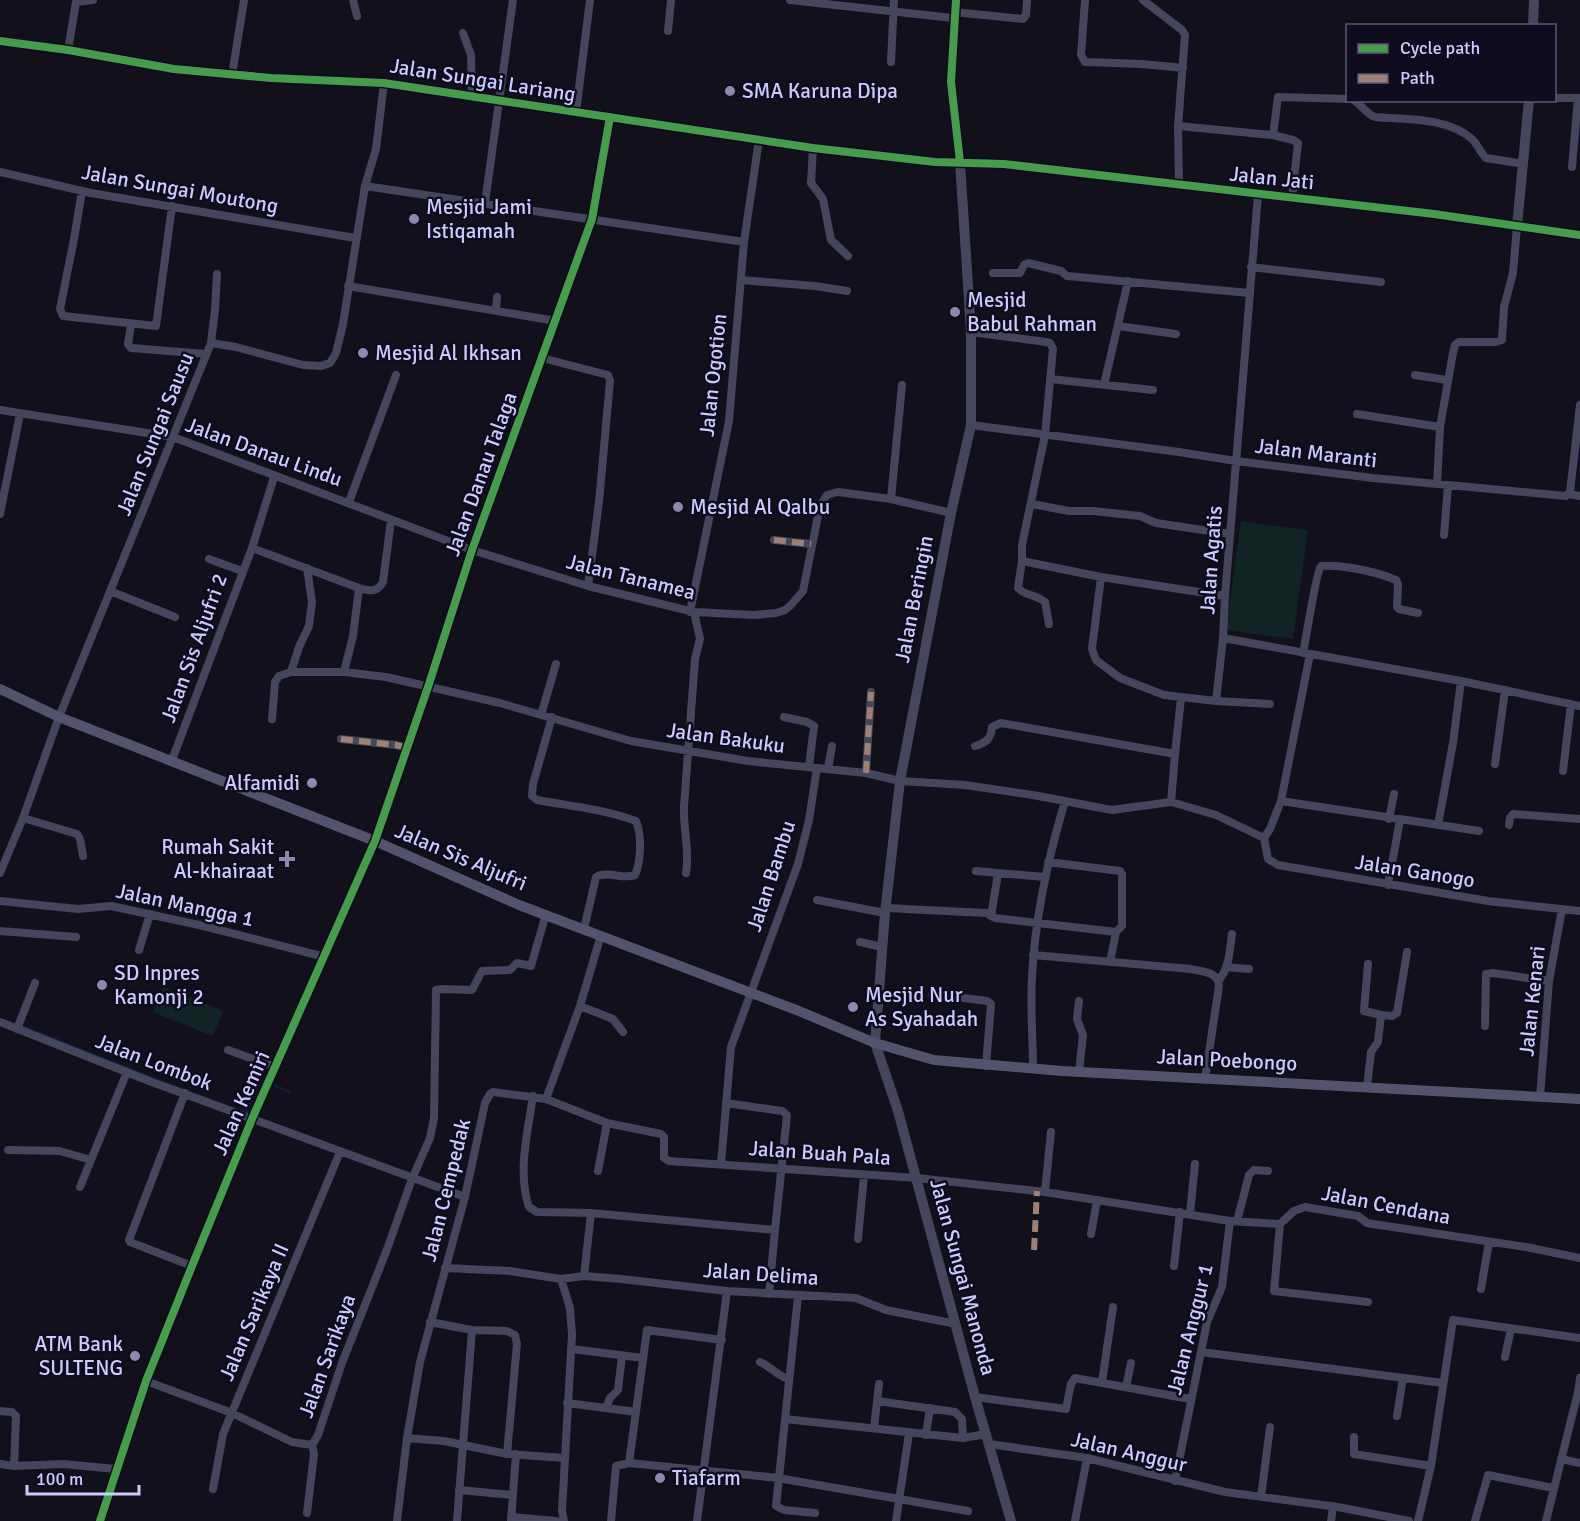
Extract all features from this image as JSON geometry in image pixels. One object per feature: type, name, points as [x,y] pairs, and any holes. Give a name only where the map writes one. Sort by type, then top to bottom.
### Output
[{"type":"main road","name":"Jalan Sis Aljufri","points":[[0,689],[59,717],[375,841],[519,904],[875,1043]]},
{"type":"main road","name":"Jalan Poebongo","points":[[875,1043],[934,1060],[986,1066],[1580,1099]]},
{"type":"street","points":[[68,50],[76,3],[93,0]]},
{"type":"street","points":[[232,75],[243,0]]},
{"type":"street","points":[[353,0],[357,16]]},
{"type":"street","points":[[485,203],[513,0]]},
{"type":"street","points":[[576,112],[590,0]]},
{"type":"street","points":[[668,31],[671,0]]},
{"type":"street","points":[[790,0],[894,12],[1023,19],[1026,15],[1027,0]]},
{"type":"street","points":[[891,62],[894,0]]},
{"type":"street","name":"Jalan Beringin","points":[[875,1043],[882,947],[900,781],[951,513],[971,425],[971,332],[960,162],[951,82],[956,0]]},
{"type":"street","points":[[1085,0],[1081,55],[1085,62],[1183,68]]},
{"type":"street","points":[[1143,0],[1185,32],[1178,126],[1179,185]]},
{"type":"street","points":[[1533,24],[1534,0]]},
{"type":"street","points":[[463,33],[471,55],[472,96]]},
{"type":"street","name":"Jalan Sungai Lariang","points":[[0,41],[68,50],[174,69],[232,75],[384,83],[813,148],[935,162],[960,162]]},
{"type":"street","name":"Jalan Sungai Sausu","points":[[0,873],[23,818],[59,717],[211,343],[236,347],[303,365],[321,366],[330,363],[336,353],[365,186],[376,149],[384,83]]},
{"type":"street","points":[[1273,135],[1278,97],[1346,99]]},
{"type":"street","points":[[1556,98],[1579,98],[1572,167]]},
{"type":"street","points":[[1356,102],[1375,117],[1449,124],[1471,138],[1486,158],[1524,164]]},
{"type":"street","points":[[1437,484],[1440,427],[1453,353],[1457,343],[1502,340],[1504,307],[1512,273],[1529,102]]},
{"type":"street","name":"Jalan Danau Talaga","points":[[375,841],[429,687],[472,550],[592,219],[610,117]]},
{"type":"street","points":[[1178,126],[1273,135],[1298,143],[1292,198]]},
{"type":"street","name":"Jalan Ogotion","points":[[692,612],[729,421],[744,242],[759,140]]},
{"type":"street","points":[[813,148],[811,183],[822,199],[831,240],[848,256]]},
{"type":"street","name":"Jalan Jati","points":[[960,162],[1004,164],[1580,234]]},
{"type":"street","name":"Jalan Sungai Moutong","points":[[0,172],[82,191],[356,238]]},
{"type":"street","points":[[365,186],[744,242]]},
{"type":"street","points":[[82,191],[60,314],[63,316],[151,327],[157,324],[172,206]]},
{"type":"street","name":"Jalan Agatis","points":[[1258,195],[1223,638],[1461,681],[1580,706]]},
{"type":"street","points":[[993,273],[1020,273],[1024,265],[1028,263],[1061,271],[1065,276],[1249,293]]},
{"type":"street","points":[[1251,267],[1382,282]]},
{"type":"street","points":[[211,343],[216,309],[217,274]]},
{"type":"street","points":[[741,280],[847,291]]},
{"type":"street","points":[[1104,385],[1128,281]]},
{"type":"street","points":[[348,286],[556,321]]},
{"type":"street","points":[[496,310],[497,297]]},
{"type":"street","points":[[131,324],[128,344],[133,349],[206,354]]},
{"type":"street","points":[[1118,326],[1176,334]]},
{"type":"street","points":[[971,332],[1048,342],[1053,349],[1046,435],[1022,545],[1018,588],[1021,592],[1029,593],[1045,602],[1049,624]]},
{"type":"street","points":[[542,358],[608,375],[610,381],[599,502],[588,586]]},
{"type":"street","points":[[349,502],[396,375]]},
{"type":"street","points":[[1415,375],[1448,380]]},
{"type":"street","points":[[1050,379],[1153,390]]},
{"type":"street","points":[[891,499],[902,385]]},
{"type":"street","points":[[1569,495],[1580,405]]},
{"type":"street","name":"Jalan Danau Lindu","points":[[0,410],[173,437],[472,550]]},
{"type":"street","points":[[0,514],[20,414]]},
{"type":"street","points":[[1357,414],[1440,427]]},
{"type":"street","name":"Jalan Maranti","points":[[971,425],[1236,461],[1437,484],[1563,496],[1580,495]]},
{"type":"street","name":"Jalan Sis Aljufri 2","points":[[172,760],[252,548],[274,477]]},
{"type":"street","points":[[1444,535],[1449,485]]},
{"type":"street","name":"Jalan Tanamea","points":[[472,550],[588,586],[692,612],[755,615],[785,610],[803,591],[820,506],[827,495],[838,492],[891,499],[951,513]]},
{"type":"street","points":[[1032,504],[1070,511],[1140,516],[1156,523],[1230,534]]},
{"type":"street","points":[[252,548],[359,588],[374,591],[383,582],[391,520]]},
{"type":"street","points":[[774,540],[811,544]]},
{"type":"street","points":[[209,559],[242,572]]},
{"type":"street","points":[[1022,561],[1101,577],[1225,596]]},
{"type":"street","points":[[1264,838],[1270,830],[1281,801],[1307,653],[1316,577],[1321,566],[1366,572],[1396,580],[1398,584],[1397,607],[1418,613]]},
{"type":"street","points":[[273,719],[275,682],[279,676],[291,672],[309,626],[312,602],[307,568]]},
{"type":"street","points":[[1101,577],[1092,649],[1096,660],[1120,678],[1164,695],[1270,704]]},
{"type":"street","points":[[344,672],[353,636],[359,588]]},
{"type":"street","points":[[110,591],[175,617]]},
{"type":"street","points":[[686,873],[688,857],[683,817],[695,659],[700,639],[692,612]]},
{"type":"street","points":[[1216,701],[1223,638]]},
{"type":"street","points":[[541,715],[556,664]]},
{"type":"street","name":"Jalan Bakuku","points":[[291,672],[344,672],[387,677],[552,717],[632,741],[748,761],[866,773],[900,781],[965,785],[1112,810],[1171,802],[1216,815],[1264,838]]},
{"type":"street","points":[[1438,825],[1453,743],[1461,681]]},
{"type":"street","points":[[1495,764],[1505,690]]},
{"type":"street","points":[[866,773],[871,692]]},
{"type":"street","points":[[1171,802],[1181,698]]},
{"type":"street","points":[[1563,771],[1571,704]]},
{"type":"street","points":[[552,717],[533,784],[532,796],[537,800],[577,805],[625,817],[636,821],[639,830],[638,864],[635,875],[628,877],[602,873],[596,877],[584,929]]},
{"type":"street","name":"Jalan Bambu","points":[[733,1039],[798,864],[809,820],[814,726],[807,722],[784,717]]},
{"type":"street","points":[[975,746],[985,743],[991,735],[992,727],[1001,723],[1175,753]]},
{"type":"street","points":[[341,739],[408,748]]},
{"type":"street","points":[[828,769],[832,746]]},
{"type":"street","points":[[1389,819],[1394,794]]},
{"type":"street","points":[[1033,1069],[1031,1002],[1033,955],[1048,862],[1065,801]]},
{"type":"street","points":[[1281,801],[1479,831]]},
{"type":"street","points":[[1509,825],[1513,814],[1580,819]]},
{"type":"street","points":[[23,818],[77,834],[83,856]]},
{"type":"street","points":[[1388,885],[1400,820]]},
{"type":"street","name":"Jalan Ganogo","points":[[1264,838],[1266,855],[1274,864],[1488,901],[1580,911]]},
{"type":"street","name":"Jalan Kemiri","points":[[100,1521],[146,1381],[192,1266],[252,1119],[375,841]]},
{"type":"street","points":[[1048,862],[1120,871],[1122,874],[1122,926],[1116,932],[1110,962]]},
{"type":"street","points":[[976,871],[1045,877]]},
{"type":"street","points":[[991,916],[998,874]]},
{"type":"street","points":[[817,900],[886,911],[970,911],[1039,923],[1116,932]]},
{"type":"street","name":"Jalan Mangga 1","points":[[0,901],[78,909],[111,906],[265,940],[325,957]]},
{"type":"street","name":"Jalan Kenari","points":[[1540,1097],[1549,981],[1562,909]]},
{"type":"street","points":[[139,950],[150,914]]},
{"type":"street","name":"Jalan Sarikaya","points":[[146,1381],[232,1413],[292,1442],[312,1445],[318,1435],[342,1363],[412,1179],[430,1138],[434,1118],[436,990],[472,990],[482,971],[510,970],[517,963],[531,966],[546,914]]},
{"type":"street","points":[[0,931],[76,937]]},
{"type":"street","points":[[1205,1079],[1219,980],[1226,966],[1232,934]]},
{"type":"street","points":[[546,1099],[580,1006],[601,935]]},
{"type":"street","points":[[860,942],[882,947]]},
{"type":"street","points":[[1368,964],[1364,1011],[1392,1016],[1397,1013],[1407,952]]},
{"type":"street","points":[[1033,955],[1191,969],[1212,974],[1219,980]]},
{"type":"street","points":[[1226,966],[1249,969]]},
{"type":"street","points":[[1485,1026],[1486,974],[1549,981]]},
{"type":"street","points":[[17,1029],[35,983]]},
{"type":"street","points":[[932,994],[987,1001],[991,1004],[986,1066]]},
{"type":"street","points":[[1079,1001],[1077,1019],[1083,1035],[1079,1072]]},
{"type":"street","points":[[580,1006],[613,1019],[623,1032]]},
{"type":"street","points":[[1367,1087],[1371,1052],[1378,1042],[1381,1015]]},
{"type":"street","name":"Jalan Lombok","points":[[0,1022],[127,1072],[465,1197]]},
{"type":"street","name":"Jalan Buah Pala","points":[[721,1164],[733,1039]]},
{"type":"street","name":"Jalan Sungai Manonda","points":[[875,1043],[917,1178],[975,1397],[1011,1521]]},
{"type":"street","points":[[228,1050],[276,1067]]},
{"type":"street","points":[[80,1187],[127,1072]]},
{"type":"street","name":"Jalan Cempedak","points":[[397,1521],[407,1438],[420,1362],[465,1197],[485,1103],[489,1094],[499,1091],[546,1099]]},
{"type":"street","points":[[185,1093],[129,1240],[192,1266]]},
{"type":"street","points":[[533,1096],[524,1184],[533,1211],[591,1213],[775,1230]]},
{"type":"street","name":"Jalan Buah Pala","points":[[546,1099],[607,1123],[661,1134],[664,1137],[664,1158],[667,1160],[917,1178]]},
{"type":"street","points":[[726,1103],[786,1113],[769,1294]]},
{"type":"street","points":[[598,1171],[607,1123]]},
{"type":"street","points":[[1044,1192],[1052,1132]]},
{"type":"street","points":[[8,1150],[60,1151],[91,1160]]},
{"type":"street","name":"Jalan Sarikaya II","points":[[213,1489],[223,1434],[340,1152]]},
{"type":"street","points":[[1190,1214],[1195,1164]]},
{"type":"street","name":"Jalan Anggur 1","points":[[1175,1481],[1208,1317],[1222,1287],[1233,1221],[1249,1175],[1254,1170],[1268,1171]]},
{"type":"street","points":[[858,1239],[864,1175]]},
{"type":"street","points":[[917,1178],[1044,1192],[1233,1221],[1280,1224],[1274,1291],[1368,1302]]},
{"type":"street","points":[[1092,1234],[1097,1200]]},
{"type":"street","name":"Jalan Cendana","points":[[1280,1224],[1294,1211],[1305,1208],[1358,1216],[1373,1224],[1580,1258]]},
{"type":"street","points":[[1174,1266],[1180,1212]]},
{"type":"street","points":[[584,1276],[591,1213]]},
{"type":"street","points":[[1481,1289],[1489,1242]]},
{"type":"street","name":"Jalan Delima","points":[[446,1268],[510,1271],[561,1279],[584,1276],[727,1291],[861,1299],[886,1311],[956,1324]]},
{"type":"street","points":[[561,1279],[570,1308],[572,1350],[567,1403],[562,1511],[564,1521]]},
{"type":"street","points":[[697,1521],[727,1291]]},
{"type":"street","points":[[798,1296],[778,1478],[777,1507],[815,1513]]},
{"type":"street","points":[[1102,1382],[1113,1307]]},
{"type":"street","points":[[1418,1521],[1431,1466],[1453,1320],[1580,1338]]},
{"type":"street","points":[[430,1322],[472,1330],[507,1331],[515,1335],[517,1344],[507,1454]]},
{"type":"street","points":[[1505,1357],[1511,1329]]},
{"type":"street","points":[[457,1521],[472,1330]]},
{"type":"street","points":[[629,1463],[647,1331],[722,1340]]},
{"type":"street","points":[[572,1350],[643,1358]]},
{"type":"street","points":[[1201,1352],[1443,1383]]},
{"type":"street","points":[[606,1408],[610,1398],[618,1391],[622,1356]]},
{"type":"street","points":[[760,1362],[770,1366],[778,1376],[789,1379]]},
{"type":"street","points":[[1126,1387],[1131,1363]]},
{"type":"street","points":[[975,1397],[1065,1409],[1073,1378],[1190,1399]]},
{"type":"street","points":[[1397,1416],[1403,1378]]},
{"type":"street","points":[[1546,1521],[1580,1378]]},
{"type":"street","points":[[874,1428],[879,1384]]},
{"type":"street","points":[[877,1401],[957,1412],[962,1419],[963,1438]]},
{"type":"street","points":[[567,1403],[636,1412]]},
{"type":"street","points":[[926,1435],[930,1408]]},
{"type":"street","points":[[0,1411],[12,1412],[16,1416],[14,1466]]},
{"type":"street","name":"Jalan Anggur","points":[[785,1419],[926,1435],[988,1439],[1087,1458],[1225,1492],[1333,1507],[1409,1521]]},
{"type":"street","points":[[1261,1497],[1270,1427]]},
{"type":"street","points":[[896,1521],[909,1433]]},
{"type":"street","points":[[1354,1437],[1354,1454],[1431,1466]]},
{"type":"street","points":[[407,1438],[444,1441],[507,1454],[565,1458]]},
{"type":"street","points":[[307,1513],[314,1454],[312,1445]]},
{"type":"street","points":[[516,1455],[511,1519],[556,1521]]},
{"type":"street","points":[[1075,1521],[1087,1458]]},
{"type":"street","points":[[1561,1458],[1580,1463]]},
{"type":"street","points":[[610,1521],[616,1466],[629,1463],[778,1478],[968,1511]]},
{"type":"street","points":[[0,1464],[14,1466],[63,1464],[116,1468]]},
{"type":"street","points":[[1475,1521],[1488,1475],[1553,1488]]},
{"type":"street","points":[[459,1490],[513,1495]]},
{"type":"street","points":[[1331,1521],[1333,1507]]},
{"type":"green space","points":[[1241,521],[1308,530],[1293,639],[1226,630]]},
{"type":"green space","points":[[163,987],[223,1011],[213,1036],[153,1012]]},
{"type":"waterway","points":[[22,1026],[246,1113],[261,1080]]},
{"type":"waterway","points":[[274,1085],[290,1092]]},
{"type":"marked path","points":[[774,540],[811,544]]},
{"type":"marked path","points":[[866,773],[871,692]]},
{"type":"marked path","points":[[341,739],[408,748]]},
{"type":"marked path","points":[[1034,1250],[1037,1191]]},
{"type":"cycle path","points":[[956,0],[951,82],[960,162]]},
{"type":"cycle path","points":[[0,41],[68,50],[174,69],[271,78],[384,83],[813,148],[935,162],[1004,164],[1434,214],[1580,235]]},
{"type":"cycle path","points":[[100,1521],[146,1381],[192,1266],[252,1119],[375,841],[472,550],[592,219],[610,117]]},
{"type":"place","name":"SMA Karuna Dipa","points":[[730,91]]},
{"type":"place","name":"Mesjid Jami Istiqamah","points":[[414,219]]},
{"type":"place","name":"Mesjid Babul Rahman","points":[[955,312]]},
{"type":"place","name":"Mesjid Al Ikhsan","points":[[363,353]]},
{"type":"place","name":"Mesjid Al Qalbu","points":[[678,507]]},
{"type":"place","name":"Alfamidi","points":[[312,783]]},
{"type":"place","name":"Rumah Sakit Al-khairaat","points":[[287,859]]},
{"type":"place","name":"SD Inpres Kamonji 2","points":[[102,985]]},
{"type":"place","name":"Mesjid Nur As Syahadah","points":[[853,1007]]},
{"type":"place","name":"ATM Bank SULTENG","points":[[135,1356]]},
{"type":"place","name":"Tiafarm","points":[[660,1478]]}]
